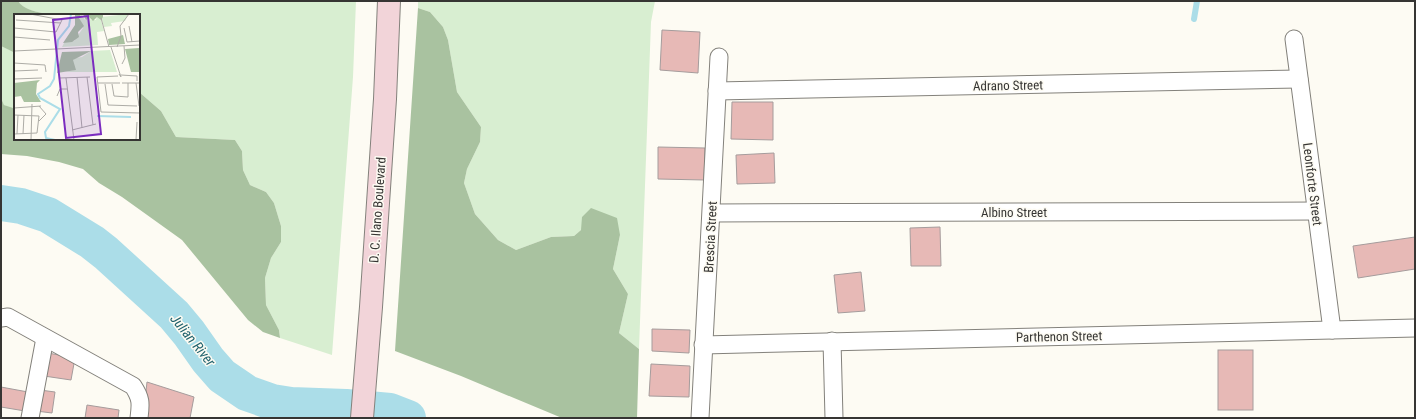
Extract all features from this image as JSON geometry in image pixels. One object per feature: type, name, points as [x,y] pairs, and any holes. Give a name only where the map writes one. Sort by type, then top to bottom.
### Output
[{"type":"street","name":"D. C. Ilano Boulevard","points":[[362,418],[385,99],[389,1]]},
{"type":"street","name":"Leonforte Street","points":[[1294,39],[1332,330]]},
{"type":"street","name":"Brescia Street","points":[[700,418],[703,344],[712,213],[719,57]]},
{"type":"street","name":"Adrano Street","points":[[717,91],[1299,79]]},
{"type":"street","name":"Albino Street","points":[[712,213],[1316,210]]},
{"type":"street","points":[[1,318],[8,317],[133,386],[139,395],[139,418]]},
{"type":"street","name":"Parthenon Street","points":[[703,344],[1415,328]]},
{"type":"street","points":[[30,418],[45,338]]},
{"type":"street","points":[[832,341],[834,418]]},
{"type":"green space","points":[[1,1],[18,1],[26,8],[42,13],[14,14],[14,52],[1,46]]},
{"type":"green space","points":[[18,1],[356,1],[353,77],[332,355],[280,338],[279,330],[266,305],[265,278],[271,258],[281,242],[281,226],[274,203],[266,192],[250,185],[243,170],[242,151],[235,140],[176,137],[161,111],[140,93],[140,14],[42,14],[25,8]]},
{"type":"green space","points":[[418,1],[655,1],[651,22],[639,349],[619,333],[628,294],[613,269],[620,235],[581,230],[574,236],[551,237],[516,250],[498,240],[475,214],[464,183],[467,169],[480,142],[481,127],[457,92],[448,40],[443,27],[430,12],[418,8]]},
{"type":"green space","points":[[418,8],[430,12],[443,27],[448,40],[457,92],[481,127],[480,142],[467,169],[464,183],[475,214],[498,240],[516,250],[551,237],[574,236],[581,230],[582,217],[591,208],[617,218],[620,235],[613,269],[628,294],[619,333],[639,349],[637,418],[562,418],[461,376],[395,351]]},
{"type":"green space","points":[[1,46],[14,52],[13,109],[4,105],[1,98]]},
{"type":"green space","points":[[140,93],[161,111],[176,137],[235,140],[242,151],[243,170],[250,185],[266,192],[274,203],[281,226],[281,242],[271,258],[265,278],[266,305],[279,330],[280,338],[263,332],[248,320],[182,240],[122,197],[99,183],[83,169],[59,162],[27,156],[1,154],[1,98],[4,105],[13,108],[14,106],[14,140],[140,140]]},
{"type":"building","points":[[662,30],[700,32],[698,73],[660,70]]},
{"type":"building","points":[[732,102],[773,102],[773,140],[731,139]]},
{"type":"building","points":[[658,147],[705,148],[704,180],[658,179]]},
{"type":"building","points":[[774,153],[775,183],[737,184],[736,155]]},
{"type":"building","points":[[940,227],[941,266],[911,266],[910,228]]},
{"type":"building","points":[[1415,237],[1415,269],[1358,278],[1353,246]]},
{"type":"building","points":[[861,272],[865,311],[838,313],[834,275]]},
{"type":"building","points":[[652,329],[690,330],[689,353],[652,351]]},
{"type":"building","points":[[1218,350],[1253,350],[1253,410],[1218,410]]},
{"type":"building","points":[[48,353],[75,358],[71,380],[44,376]]},
{"type":"building","points":[[651,364],[690,366],[689,397],[649,396]]},
{"type":"building","points":[[147,382],[194,397],[190,418],[143,418]]},
{"type":"building","points":[[1,387],[28,392],[25,411],[1,407]]},
{"type":"building","points":[[40,390],[55,392],[52,413],[36,411]]},
{"type":"building","points":[[87,405],[119,410],[118,418],[85,418]]},
{"type":"waterway","points":[[1194,19],[1197,1]]},
{"type":"waterway","name":"Julian River","points":[[1,203],[21,206],[48,215],[92,242],[174,315],[222,376],[247,393],[272,402],[291,405],[346,407],[390,411],[408,418]]}]
